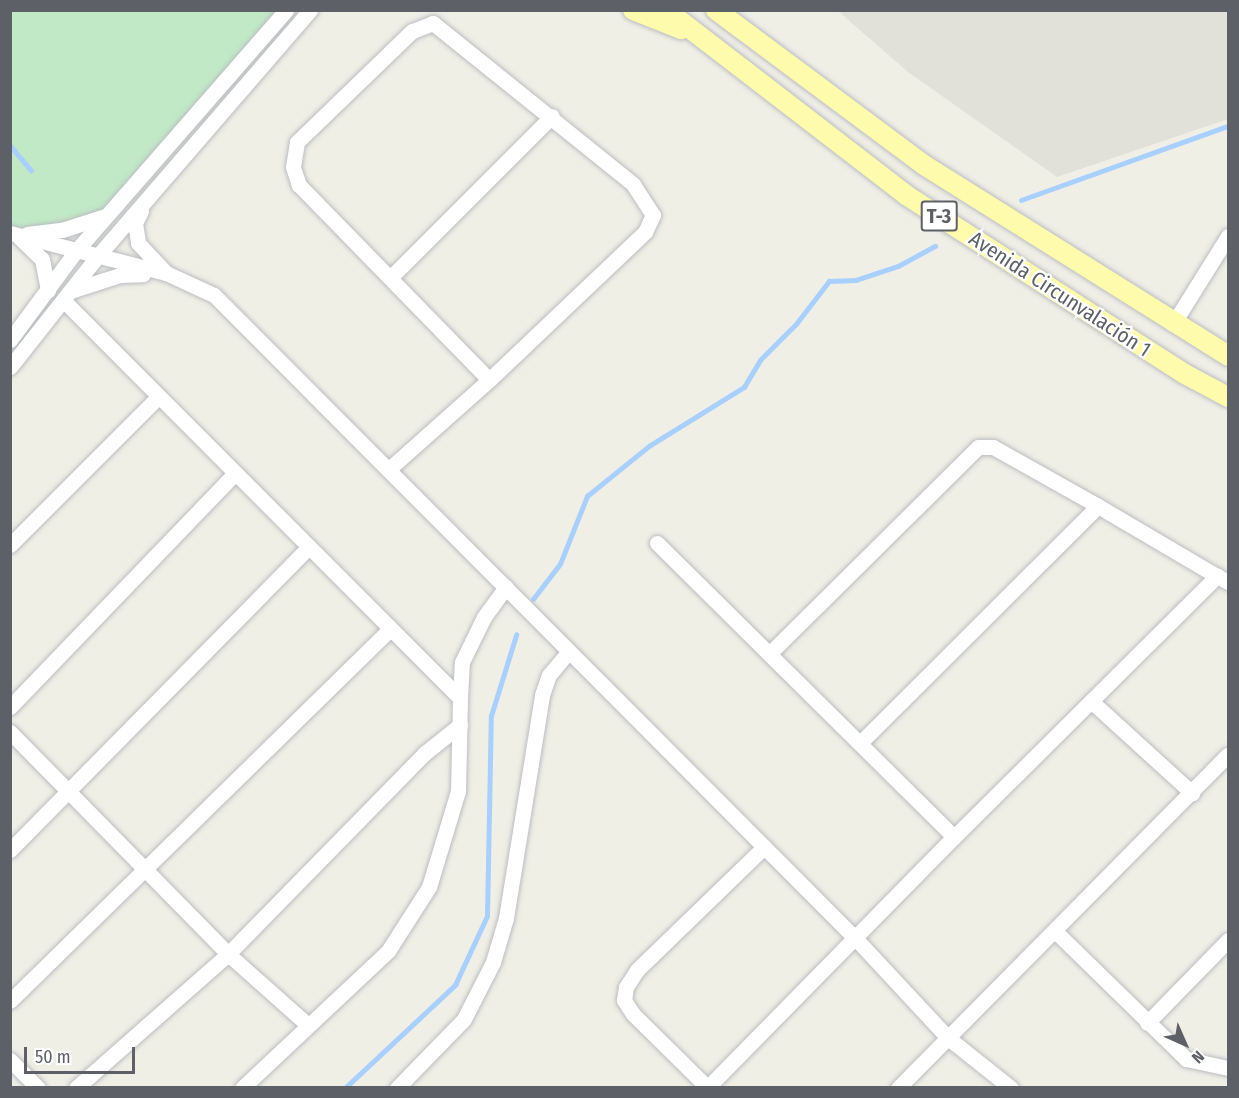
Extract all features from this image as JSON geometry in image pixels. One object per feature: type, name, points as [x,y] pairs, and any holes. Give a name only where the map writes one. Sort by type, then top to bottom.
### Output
[{"type":"main road","points":[[633,10],[695,35]]},
{"type":"main road","name":"Avenida Circunvalación 1","points":[[666,10],[695,35],[906,195],[1183,373],[1228,398]]},
{"type":"main road","name":"Avenida Circunvalación 1","points":[[719,12],[924,165],[1173,324],[1228,356]]},
{"type":"street","points":[[10,340],[75,252],[286,10]]},
{"type":"street","points":[[10,367],[96,258],[310,10]]},
{"type":"street","points":[[389,470],[489,380],[645,232],[653,214],[633,184],[552,116],[433,23],[412,31],[297,142],[293,167],[299,184],[392,276],[489,380]]},
{"type":"street","points":[[392,276],[552,116]]},
{"type":"street","points":[[146,200],[135,232],[145,253],[166,273]]},
{"type":"street","points":[[13,234],[62,230],[108,215]]},
{"type":"street","points":[[13,234],[96,258],[166,273],[214,295],[857,940],[947,1037],[1011,1088]]},
{"type":"street","points":[[13,234],[42,259],[48,291]]},
{"type":"street","points":[[1173,324],[1228,236]]},
{"type":"street","points":[[67,296],[120,275],[166,273]]},
{"type":"street","points":[[67,296],[158,397],[460,698]]},
{"type":"street","points":[[30,315],[44,323]]},
{"type":"street","points":[[10,544],[158,397]]},
{"type":"street","points":[[764,847],[637,970],[626,987],[624,1000],[633,1014],[708,1087],[857,940],[954,837],[1091,701],[1223,579],[993,447],[978,447],[769,654]]},
{"type":"street","points":[[10,708],[234,474]]},
{"type":"street","points":[[860,743],[1098,506]]},
{"type":"street","points":[[657,543],[954,837]]},
{"type":"street","points":[[10,850],[71,793],[308,548]]},
{"type":"street","points":[[242,1088],[388,951],[429,887],[458,791],[462,662],[484,617],[506,587]]},
{"type":"street","points":[[10,1001],[147,870],[390,629]]},
{"type":"street","points":[[398,1088],[464,1019],[493,962],[506,918],[542,695],[549,675],[569,651]]},
{"type":"street","points":[[1091,701],[1192,793]]},
{"type":"street","points":[[76,1088],[228,954],[425,753],[460,725]]},
{"type":"street","points":[[10,732],[228,954],[308,1025]]},
{"type":"street","points":[[898,1088],[947,1037],[1056,932],[1228,756]]},
{"type":"street","points":[[1056,932],[1186,1059],[1228,1068]]},
{"type":"street","points":[[1147,1023],[1228,940]]},
{"type":"street","points":[[10,1060],[38,1088]]},
{"type":"shaded area","points":[[838,11],[1228,11],[1228,119],[1057,177],[908,72]]},
{"type":"green space","points":[[11,11],[286,11],[108,215],[11,233]]},
{"type":"waterway","points":[[1021,200],[1228,126]]},
{"type":"waterway","points":[[10,145],[31,170]]},
{"type":"waterway","points":[[533,599],[560,564],[587,496],[649,446],[744,387],[760,360],[796,324],[829,281],[856,280],[898,266],[935,246]]},
{"type":"waterway","points":[[345,1088],[455,985],[487,916],[491,716],[516,635]]}]
